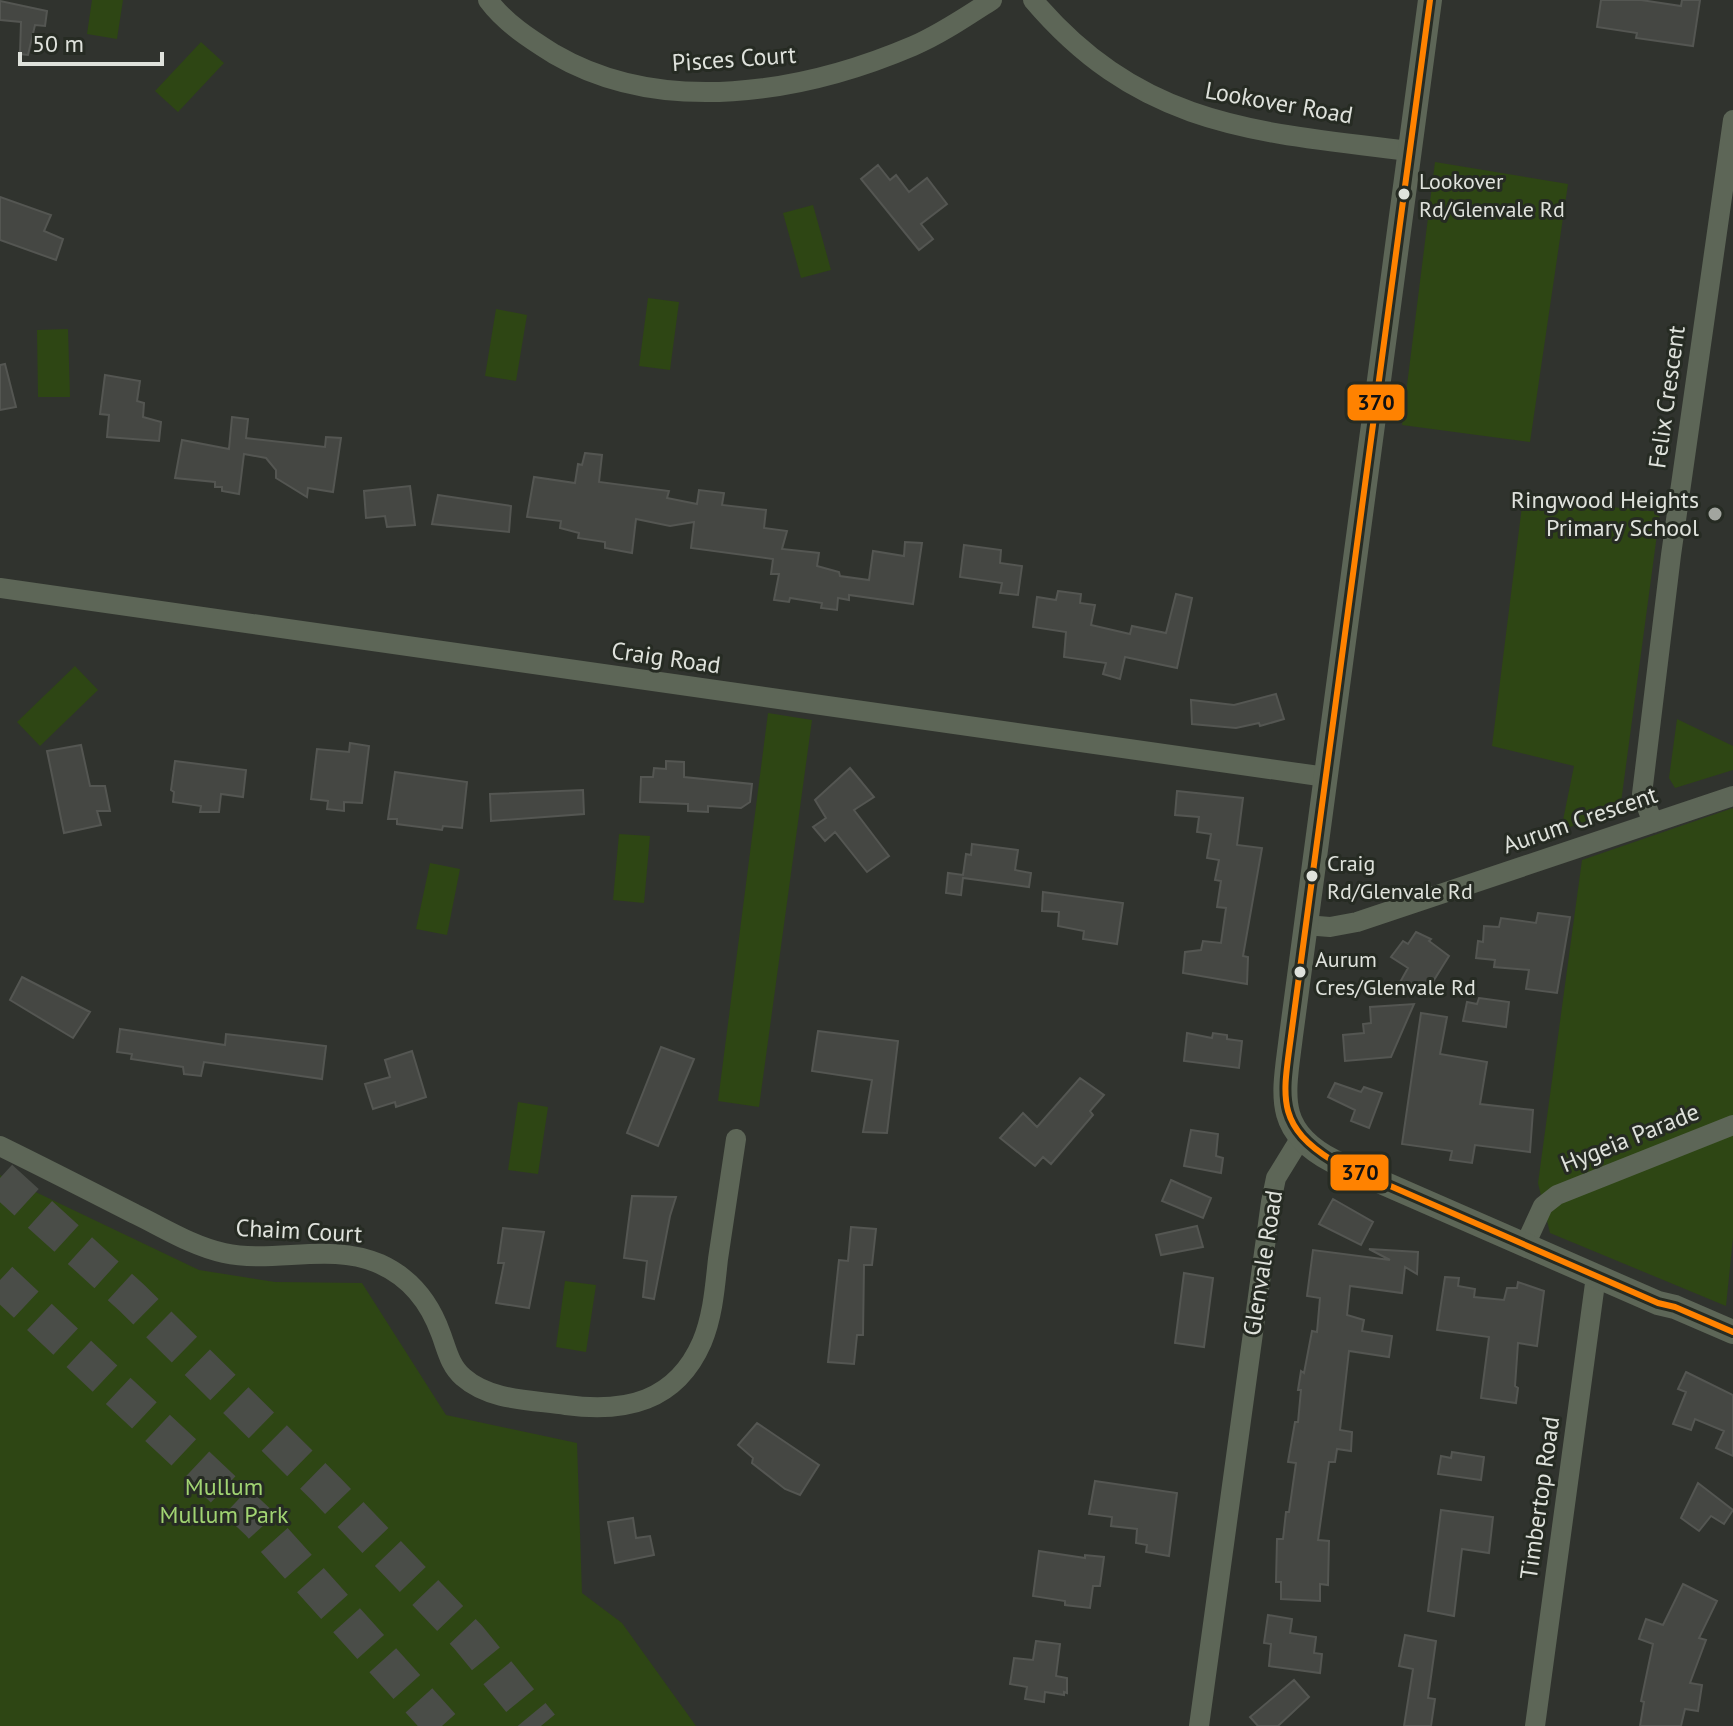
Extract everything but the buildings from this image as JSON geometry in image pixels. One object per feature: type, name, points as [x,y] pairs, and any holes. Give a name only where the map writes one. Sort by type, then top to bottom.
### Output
[{"type":"street","name":"Pisces Court","points":[[488,0],[513,27],[569,63],[624,85],[681,91],[770,87],[834,74],[916,45],[992,0]]},
{"type":"street","name":"Lookover Road","points":[[1033,0],[1057,28],[1093,59],[1128,84],[1166,104],[1249,128],[1410,151]]},
{"type":"street","points":[[1430,0],[1305,925],[1286,1083],[1288,1118],[1300,1139],[1333,1161],[1733,1332]]},
{"type":"street","name":"Felix Crescent","points":[[1653,823],[1642,794],[1671,555],[1733,120]]},
{"type":"street","name":"Craig Road","points":[[0,588],[1326,777]]},
{"type":"street","name":"Aurum Crescent","points":[[1305,925],[1336,927],[1357,922],[1733,796]]},
{"type":"street","name":"Hygeia Parade","points":[[1525,1245],[1543,1206],[1557,1195],[1733,1125]]},
{"type":"street","name":"Chaim Court","points":[[0,1146],[185,1240],[213,1250],[249,1256],[338,1254],[376,1262],[409,1282],[427,1303],[451,1363],[481,1391],[508,1397],[618,1408],[663,1390],[687,1368],[702,1342],[711,1309],[736,1139]]},
{"type":"street","name":"Glenvale Road","points":[[1199,1726],[1271,1202],[1276,1178],[1300,1139]]},
{"type":"street","name":"Timbertop Road","points":[[1535,1726],[1596,1276]]},
{"type":"green space","points":[[92,0],[123,0],[117,39],[87,34]]},
{"type":"green space","points":[[201,42],[224,63],[178,112],[155,91]]},
{"type":"green space","points":[[1435,162],[1568,184],[1530,442],[1402,425]]},
{"type":"green space","points":[[813,205],[831,270],[801,278],[783,213]]},
{"type":"green space","points":[[648,298],[679,302],[670,370],[639,366]]},
{"type":"green space","points":[[496,309],[527,315],[516,381],[485,376]]},
{"type":"green space","points":[[68,329],[70,397],[38,397],[37,330]]},
{"type":"green space","points":[[1523,498],[1660,512],[1620,810],[1561,830],[1574,766],[1492,746]]},
{"type":"green space","points":[[75,666],[98,690],[40,746],[17,722]]},
{"type":"green space","points":[[768,713],[812,720],[759,1107],[718,1101]]},
{"type":"green space","points":[[1677,719],[1733,746],[1733,770],[1675,788],[1669,778]]},
{"type":"green space","points":[[1733,808],[1733,1238],[1726,1306],[1550,1233],[1538,1183],[1582,860]]},
{"type":"green space","points":[[619,834],[650,836],[644,903],[613,900]]},
{"type":"green space","points":[[430,863],[460,869],[447,935],[416,929]]},
{"type":"green space","points":[[518,1102],[548,1107],[538,1174],[508,1170]]},
{"type":"green space","name":"Mullum Mullum Park","points":[[0,1175],[199,1270],[275,1282],[362,1283],[446,1415],[577,1443],[582,1593],[622,1623],[696,1726],[0,1726]]},
{"type":"green space","points":[[565,1281],[596,1285],[586,1352],[556,1347]]},
{"type":"tunnel","points":[[0,1178],[132,1298],[327,1490],[468,1637],[541,1726]]},
{"type":"tunnel","points":[[0,1280],[258,1522],[442,1726]]},
{"type":"transit line","name":"370","points":[[1430,0],[1288,1057],[1287,1108],[1301,1135],[1333,1161],[1658,1303],[1675,1307],[1733,1332]]},
{"type":"place","name":"Lookover Rd/Glenvale Rd","points":[[1404,194]]},
{"type":"place","name":"Ringwood Heights Primary School","points":[[1715,514]]},
{"type":"place","name":"Craig Rd/Glenvale Rd","points":[[1312,876]]},
{"type":"place","name":"Aurum Cres/Glenvale Rd","points":[[1300,972]]}]
